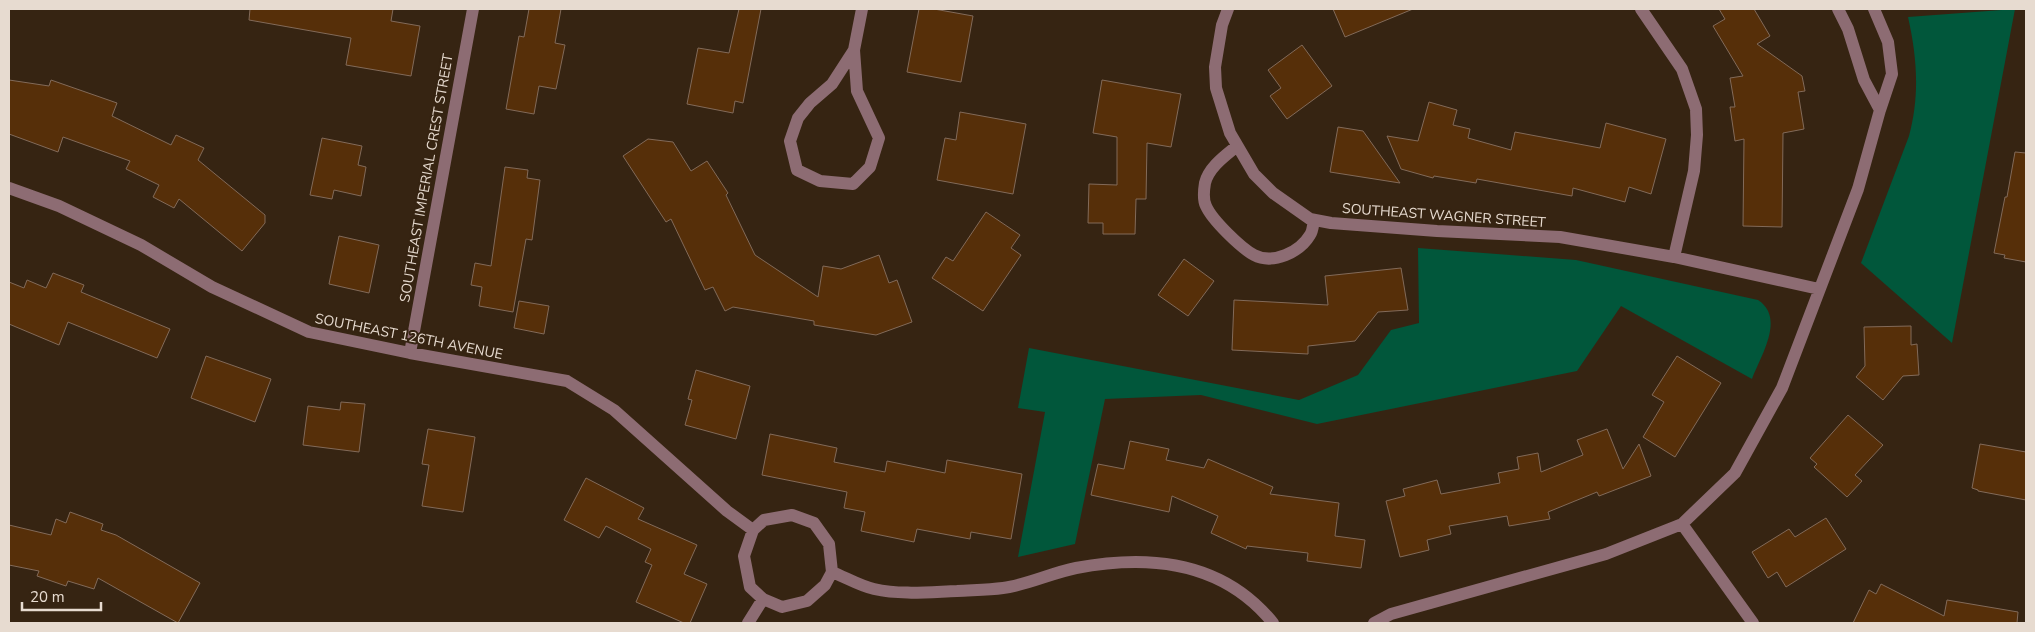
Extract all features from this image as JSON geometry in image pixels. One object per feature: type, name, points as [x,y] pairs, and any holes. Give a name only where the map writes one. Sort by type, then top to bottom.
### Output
[{"type":"street","name":"SOUTHEAST IMPERIAL CREST STREET","points":[[410,353],[472,9]]},
{"type":"street","points":[[854,50],[832,84],[810,103],[798,118],[790,141],[797,170],[820,181],[853,184],[870,168],[879,138],[857,91],[854,50],[862,9]]},
{"type":"street","name":"SOUTHEAST WAGNER STREET","points":[[1228,9],[1222,25],[1215,67],[1216,88],[1230,133],[1254,174],[1273,193],[1310,219],[1331,223],[1560,237],[1674,257],[1819,289]]},
{"type":"street","points":[[1641,9],[1682,69],[1696,109],[1697,135],[1694,171],[1674,257]]},
{"type":"street","points":[[1838,9],[1848,29],[1864,80],[1880,110]]},
{"type":"street","points":[[1374,623],[1390,614],[1606,554],[1682,524],[1736,473],[1782,388],[1858,189],[1892,74],[1888,42],[1874,9]]},
{"type":"street","points":[[1238,146],[1217,163],[1205,183],[1204,196],[1206,205],[1213,216],[1236,241],[1255,256],[1274,259],[1294,251],[1310,234],[1314,220]]},
{"type":"street","name":"SOUTHEAST 126TH AVENUE","points":[[9,188],[59,206],[141,245],[212,287],[309,332],[410,353],[567,381],[614,410],[727,511],[753,530]]},
{"type":"street","points":[[792,514],[814,523],[829,544],[832,572],[825,585],[807,601],[782,607],[763,599],[750,587],[744,556],[753,530],[764,520],[792,514]]},
{"type":"street","points":[[1682,524],[1753,623]]},
{"type":"street","points":[[832,572],[872,589],[908,594],[1004,588],[1083,567],[1108,563],[1155,562],[1187,567],[1226,582],[1259,607],[1273,623]]},
{"type":"street","points":[[748,623],[763,599]]},
{"type":"green space","points":[[2015,9],[1952,343],[1861,263],[1909,136],[1915,106],[1916,76],[1914,47],[1908,17]]},
{"type":"green space","points":[[1418,248],[1576,260],[1758,300],[1766,308],[1770,317],[1771,327],[1765,349],[1752,379],[1621,306],[1577,371],[1317,424],[1201,395],[1105,399],[1075,544],[1018,557],[1045,412],[1018,408],[1029,348],[1299,400],[1358,375],[1391,330],[1419,323]]},
{"type":"building","points":[[250,9],[393,9],[391,21],[420,26],[411,76],[346,65],[351,38],[249,20]]},
{"type":"building","points":[[529,9],[561,9],[555,43],[565,45],[556,89],[539,86],[534,114],[506,109],[519,36],[524,37]]},
{"type":"building","points":[[739,9],[761,9],[743,103],[735,101],[733,113],[687,104],[698,48],[729,53]]},
{"type":"building","points":[[919,9],[934,9],[973,16],[961,82],[907,72]]},
{"type":"building","points":[[1333,9],[1413,9],[1345,37]]},
{"type":"building","points":[[1719,9],[1754,9],[1770,36],[1757,44],[1802,76],[1805,91],[1798,92],[1804,129],[1783,133],[1782,227],[1743,226],[1744,139],[1735,141],[1730,107],[1735,107],[1730,78],[1743,76],[1713,26],[1725,19]]},
{"type":"building","points":[[1302,45],[1332,86],[1287,119],[1270,96],[1281,88],[1268,70]]},
{"type":"building","points":[[9,80],[49,86],[51,80],[117,103],[112,116],[171,145],[176,135],[204,148],[198,160],[265,215],[265,223],[242,251],[179,199],[174,208],[153,197],[159,185],[126,169],[130,161],[63,137],[58,152],[9,134]]},
{"type":"building","points":[[1102,80],[1181,94],[1171,147],[1147,143],[1146,199],[1136,199],[1135,234],[1103,234],[1103,223],[1088,223],[1089,184],[1117,185],[1117,137],[1093,133]]},
{"type":"building","points":[[1429,102],[1457,110],[1453,125],[1470,129],[1468,138],[1511,150],[1515,132],[1600,148],[1606,123],[1666,139],[1651,194],[1629,187],[1625,202],[1573,188],[1572,196],[1477,179],[1476,183],[1434,176],[1433,178],[1401,169],[1387,136],[1418,141]]},
{"type":"building","points":[[960,112],[1026,124],[1013,194],[937,180],[945,138],[956,140]]},
{"type":"building","points":[[1338,127],[1363,131],[1400,183],[1330,172]]},
{"type":"building","points":[[322,138],[362,146],[358,165],[366,167],[361,196],[334,190],[332,199],[310,195]]},
{"type":"building","points":[[648,139],[673,142],[691,171],[707,161],[728,193],[726,195],[755,255],[818,297],[823,266],[841,269],[879,255],[889,283],[897,280],[912,322],[876,335],[814,325],[814,321],[733,307],[725,311],[713,287],[705,290],[671,219],[666,222],[623,156]]},
{"type":"building","points":[[2015,152],[2026,153],[2026,262],[2004,258],[2005,255],[1994,253]]},
{"type":"building","points":[[505,167],[528,170],[527,178],[540,180],[532,240],[526,239],[513,312],[479,306],[482,287],[471,285],[475,263],[491,266]]},
{"type":"building","points":[[986,212],[1020,235],[1011,248],[1021,255],[983,311],[932,278],[946,257],[953,261]]},
{"type":"building","points":[[339,236],[379,245],[369,293],[329,284]]},
{"type":"building","points":[[1184,259],[1214,281],[1188,316],[1158,295]]},
{"type":"building","points":[[1401,268],[1408,310],[1378,312],[1355,341],[1308,346],[1308,354],[1232,350],[1234,300],[1328,305],[1325,276]]},
{"type":"building","points":[[53,273],[84,285],[81,292],[170,329],[157,358],[68,322],[59,345],[9,324],[9,282],[24,288],[27,280],[46,288]]},
{"type":"building","points":[[519,301],[549,306],[544,334],[514,328]]},
{"type":"building","points":[[1911,326],[1911,345],[1917,344],[1919,375],[1903,376],[1883,400],[1856,377],[1865,366],[1864,327]]},
{"type":"building","points":[[206,356],[271,379],[255,422],[191,398]]},
{"type":"building","points":[[1677,356],[1721,383],[1675,457],[1643,437],[1664,402],[1652,395]]},
{"type":"building","points":[[696,370],[750,386],[736,439],[685,425],[692,400],[688,399]]},
{"type":"building","points":[[341,402],[365,404],[359,452],[303,445],[308,406],[340,410]]},
{"type":"building","points":[[1848,415],[1883,445],[1855,475],[1862,481],[1847,497],[1814,467],[1817,464],[1810,458]]},
{"type":"building","points":[[428,429],[475,437],[463,512],[422,506],[429,465],[422,464]]},
{"type":"building","points":[[1607,429],[1623,469],[1639,444],[1651,476],[1599,496],[1597,492],[1548,512],[1550,519],[1509,526],[1507,516],[1449,526],[1451,534],[1427,540],[1429,550],[1400,557],[1386,501],[1405,496],[1403,489],[1437,480],[1441,494],[1500,483],[1498,473],[1519,469],[1517,457],[1538,453],[1541,472],[1583,455],[1577,440]]},
{"type":"building","points":[[770,434],[837,448],[834,462],[885,472],[887,461],[945,473],[947,460],[1022,474],[1011,539],[971,532],[970,539],[917,529],[914,542],[861,531],[865,512],[844,508],[847,492],[762,475]]},
{"type":"building","points":[[1130,441],[1169,449],[1166,460],[1204,468],[1208,459],[1273,487],[1270,494],[1339,503],[1335,536],[1365,540],[1361,568],[1307,561],[1308,553],[1247,546],[1246,549],[1211,533],[1218,516],[1172,496],[1169,512],[1091,495],[1098,464],[1124,469]]},
{"type":"building","points":[[1980,444],[2026,452],[2026,500],[1978,491],[1972,488]]},
{"type":"building","points":[[586,478],[644,508],[638,519],[697,545],[684,574],[707,584],[690,623],[684,623],[636,602],[652,565],[645,562],[651,549],[606,526],[599,538],[564,520]]},
{"type":"building","points":[[70,512],[103,524],[101,530],[116,535],[200,583],[178,623],[98,578],[94,589],[68,581],[66,586],[37,576],[39,571],[9,565],[9,525],[51,535],[56,519],[66,523]]},
{"type":"building","points":[[1826,518],[1846,549],[1786,587],[1777,572],[1768,578],[1752,552],[1789,529],[1795,537]]},
{"type":"building","points":[[1881,584],[1944,616],[1947,600],[2018,612],[2017,623],[1853,623],[1869,590],[1876,594]]}]
